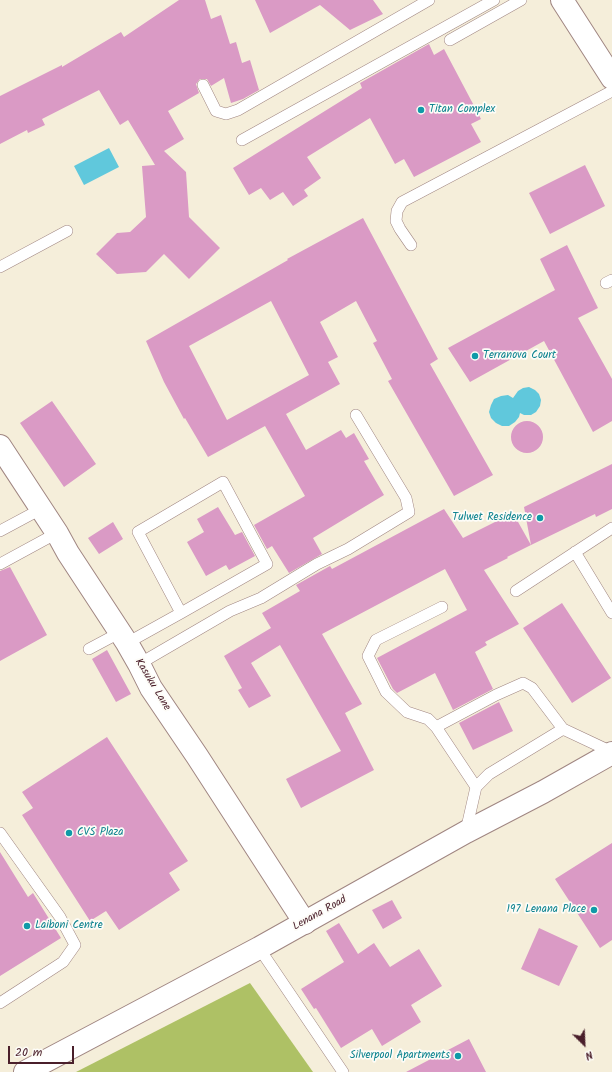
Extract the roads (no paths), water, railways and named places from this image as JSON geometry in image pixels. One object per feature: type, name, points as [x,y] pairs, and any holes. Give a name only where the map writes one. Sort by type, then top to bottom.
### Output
[{"type":"street","points":[[563,1],[612,78]]},
{"type":"street","name":"Kasuku Lane","points":[[0,446],[123,638],[139,664],[151,688],[198,756],[305,923]]},
{"type":"street","name":"Lenana Road","points":[[25,1072],[305,923],[466,832],[610,757]]},
{"type":"lane","points":[[203,85],[216,111],[226,114],[238,110],[429,0]]},
{"type":"lane","points":[[242,140],[494,0]]},
{"type":"lane","points":[[450,40],[521,0]]},
{"type":"lane","points":[[410,245],[396,221],[397,211],[402,202],[612,91]]},
{"type":"lane","points":[[0,267],[67,231]]},
{"type":"lane","points":[[139,664],[230,611],[261,598],[317,564],[348,549],[409,512],[406,498],[356,415]]},
{"type":"lane","points":[[89,649],[123,638],[181,613],[267,564],[223,482],[138,532],[181,613]]},
{"type":"lane","points":[[0,532],[41,509]]},
{"type":"lane","points":[[516,591],[612,528]]},
{"type":"lane","points":[[0,564],[57,533]]},
{"type":"lane","points":[[575,552],[612,613]]},
{"type":"lane","points":[[442,607],[376,640],[368,656],[386,692],[407,712],[428,719],[436,727],[476,787]]},
{"type":"lane","points":[[436,727],[496,695],[524,683],[532,688],[563,729],[610,757]]},
{"type":"lane","points":[[466,832],[476,787],[489,774],[563,729]]},
{"type":"lane","points":[[0,833],[60,917],[74,945],[63,962],[0,1003]]},
{"type":"lane","points":[[259,948],[343,1072]]},
{"type":"water","points":[[109,148],[119,167],[84,185],[74,166]]},
{"type":"water","points":[[529,387],[539,394],[541,400],[540,406],[536,412],[531,415],[524,415],[520,413],[515,422],[509,426],[502,426],[491,418],[489,412],[494,399],[508,395],[513,398],[518,391]]},
{"type":"place","name":"Titan Complex","points":[[421,110]]},
{"type":"place","name":"Terranova Court","points":[[475,356]]},
{"type":"place","name":"Tulwet Residence","points":[[540,518]]},
{"type":"place","name":"CVS Plaza","points":[[69,833]]},
{"type":"place","name":"197 Lenana Place","points":[[594,910]]},
{"type":"place","name":"Laiboni Centre","points":[[27,926]]},
{"type":"place","name":"Silverpool Apartments","points":[[458,1056]]}]
